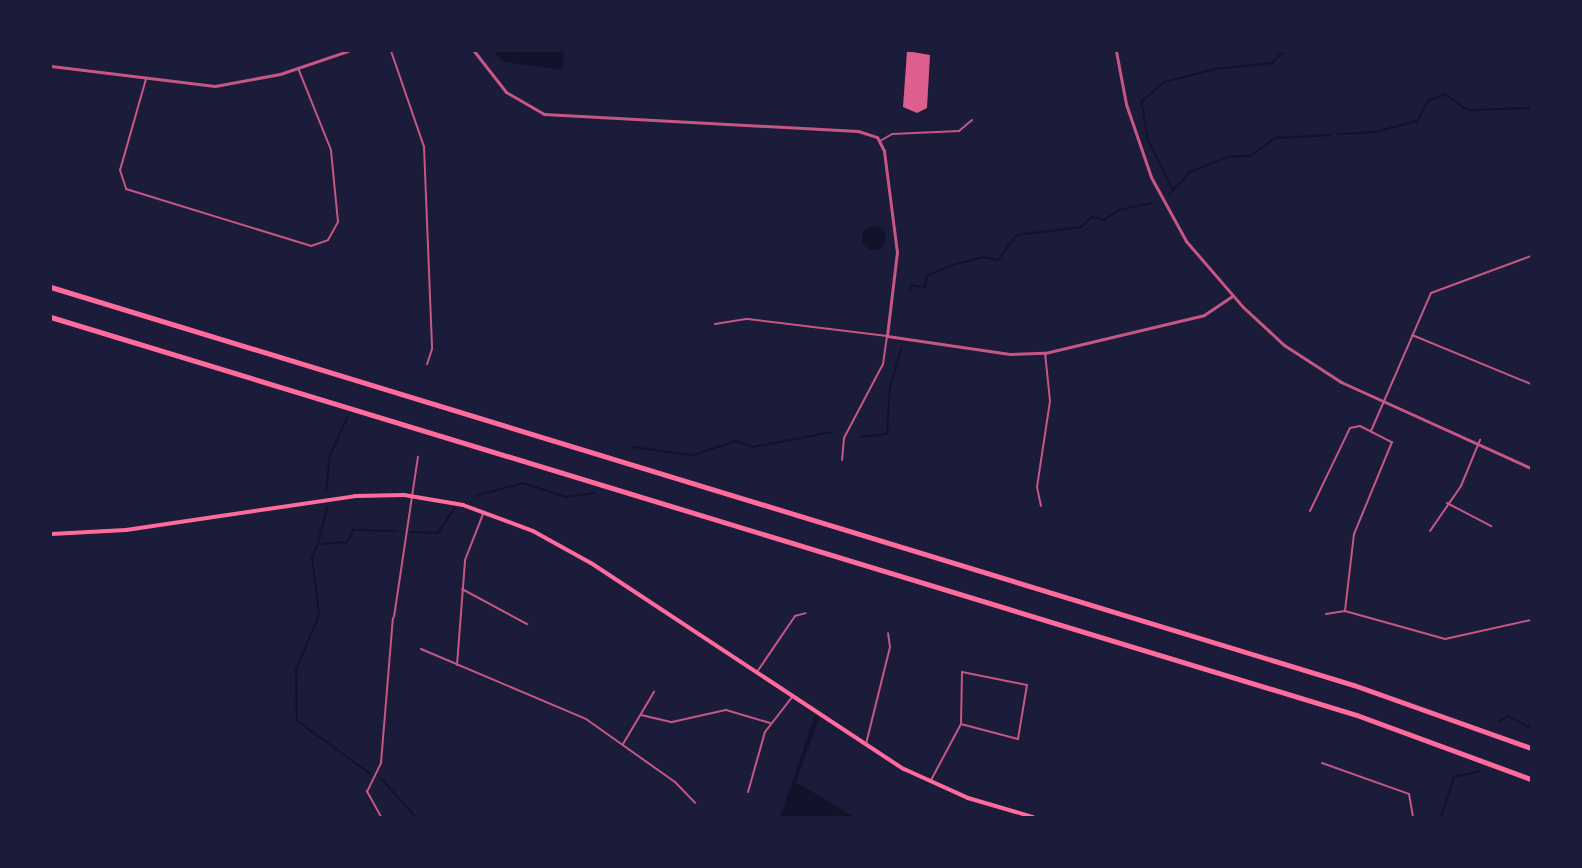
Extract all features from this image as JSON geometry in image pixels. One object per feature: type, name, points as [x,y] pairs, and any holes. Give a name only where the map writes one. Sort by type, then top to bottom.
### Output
[{"type":"highway","points":[[51,287],[1354,684],[1531,748]]},
{"type":"highway","points":[[51,317],[1357,715],[1531,779]]},
{"type":"main road","points":[[51,534],[116,532],[347,497],[410,496],[484,511],[571,551],[866,745],[930,782],[1033,817]]},
{"type":"street","points":[[51,66],[215,86],[298,68],[348,51]]},
{"type":"street","points":[[391,51],[419,118],[424,147],[432,349],[427,364]]},
{"type":"street","points":[[474,51],[506,92],[544,114],[858,131],[880,141]]},
{"type":"street","points":[[1116,51],[1126,104],[1151,177],[1186,241],[1232,296],[1284,345],[1341,382],[1480,440],[1531,468]]},
{"type":"street","points":[[146,79],[120,170],[126,189],[311,246],[328,240],[338,222],[331,150],[298,68]]},
{"type":"street","points":[[880,141],[892,134],[959,131],[972,120]]},
{"type":"street","points":[[842,460],[844,438],[883,364],[887,336],[897,252],[880,141]]},
{"type":"street","points":[[1371,431],[1425,303],[1438,287],[1531,256]]},
{"type":"street","points":[[715,324],[747,319],[1010,354],[1045,353],[1204,315],[1232,296]]},
{"type":"street","points":[[1412,334],[1531,384]]},
{"type":"street","points":[[1041,506],[1037,487],[1050,401],[1045,353]]},
{"type":"street","points":[[1310,511],[1353,426],[1371,431],[1393,444],[1354,534],[1345,611]]},
{"type":"street","points":[[1430,531],[1480,440]]},
{"type":"street","points":[[394,617],[410,496],[418,457]]},
{"type":"street","points":[[1447,503],[1491,526]]},
{"type":"street","points":[[458,665],[462,589],[467,553],[484,511]]},
{"type":"street","points":[[462,589],[527,624]]},
{"type":"street","points":[[1326,614],[1345,611],[1445,639],[1531,620]]},
{"type":"street","points":[[757,673],[795,616],[806,613]]},
{"type":"street","points":[[866,745],[890,647],[888,633]]},
{"type":"street","points":[[421,649],[586,719],[623,744],[695,803]]},
{"type":"street","points":[[930,782],[962,724],[962,672],[1027,685],[1018,739],[962,724]]},
{"type":"street","points":[[623,744],[654,692]]},
{"type":"street","points":[[748,792],[770,723],[793,696]]},
{"type":"street","points":[[641,715],[672,722],[726,710],[770,723]]},
{"type":"street","points":[[1322,763],[1409,794],[1413,817]]},
{"type":"lane","points":[[381,817],[367,792],[381,763],[394,617]]},
{"type":"shaded area","points":[[493,51],[564,51],[562,70],[505,62]]},
{"type":"shaded area","points":[[874,226],[883,229],[886,238],[883,247],[874,250],[865,247],[862,238],[865,229]]},
{"type":"shaded area","points":[[815,715],[819,718],[796,782],[854,817],[780,817]]},
{"type":"building","points":[[907,51],[930,55],[927,108],[917,113],[903,107]]},
{"type":"waterway","points":[[1173,191],[1148,140],[1141,102],[1165,82],[1215,69],[1272,63],[1284,51]]},
{"type":"waterway","points":[[1338,134],[1375,132],[1417,121],[1428,101],[1445,94],[1468,110],[1531,108]]},
{"type":"waterway","points":[[1170,194],[1190,172],[1228,157],[1250,156],[1276,138],[1330,135]]},
{"type":"waterway","points":[[910,290],[911,285],[925,287],[927,276],[949,266],[983,257],[998,260],[1017,235],[1081,227],[1092,217],[1104,220],[1119,210],[1152,203]]},
{"type":"waterway","points":[[862,437],[887,434],[890,388],[901,349]]},
{"type":"waterway","points":[[326,492],[330,455],[347,419]]},
{"type":"waterway","points":[[633,447],[693,455],[736,441],[753,447],[832,432]]},
{"type":"waterway","points":[[475,496],[523,483],[566,497],[594,493]]},
{"type":"waterway","points":[[318,544],[327,507]]},
{"type":"waterway","points":[[411,532],[438,533],[455,508]]},
{"type":"waterway","points":[[370,774],[297,721],[296,670],[319,615],[312,558],[318,544],[347,542],[354,530],[397,531]]},
{"type":"waterway","points":[[1500,721],[1508,716],[1531,728]]},
{"type":"waterway","points":[[1441,817],[1454,777],[1479,771]]},
{"type":"waterway","points":[[381,778],[416,817]]}]
